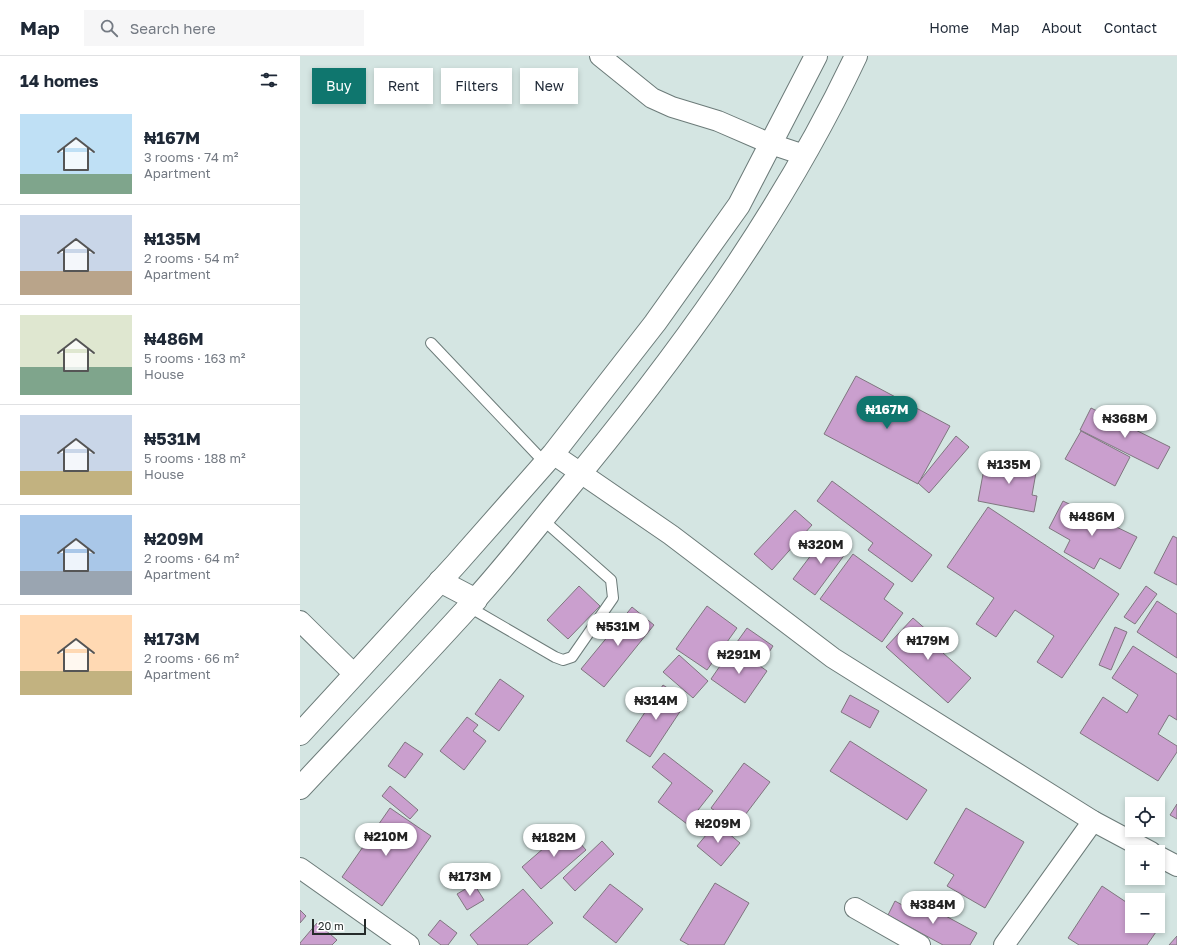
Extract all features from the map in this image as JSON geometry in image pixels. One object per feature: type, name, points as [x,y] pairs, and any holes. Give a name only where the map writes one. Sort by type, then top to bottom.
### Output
[{"type":"main road","points":[[300,734],[440,582],[549,459],[655,323],[739,205],[816,56]]},
{"type":"main road","points":[[300,788],[472,603],[581,473],[680,347],[767,219],[831,110],[856,56]]},
{"type":"main road","points":[[440,582],[472,603]]},
{"type":"street","points":[[600,56],[652,98],[672,107],[718,121],[771,144],[804,155]]},
{"type":"street","points":[[549,459],[581,473],[671,535],[833,658],[1093,821],[1138,845]]},
{"type":"street","points":[[300,621],[355,675]]},
{"type":"street","points":[[1004,945],[1093,821]]},
{"type":"street","points":[[1165,860],[1177,866]]},
{"type":"street","points":[[300,868],[409,945]]},
{"type":"street","points":[[855,908],[920,945]]},
{"type":"lane","points":[[431,343],[549,459]]},
{"type":"lane","points":[[472,603],[555,657],[563,660],[572,657],[613,598],[611,580],[542,519]]},
{"type":"building","points":[[856,376],[950,426],[918,484],[824,434]]},
{"type":"building","points":[[1091,408],[1170,447],[1158,469],[1080,430]]},
{"type":"building","points":[[1081,431],[1130,457],[1115,486],[1065,459]]},
{"type":"building","points":[[956,436],[969,447],[929,493],[918,483]]},
{"type":"building","points":[[986,458],[1037,467],[1032,495],[1037,496],[1034,512],[978,501]]},
{"type":"building","points":[[832,481],[932,555],[912,582],[868,550],[873,543],[817,501]]},
{"type":"building","points":[[1063,501],[1137,537],[1120,569],[1100,558],[1094,569],[1064,552],[1070,540],[1049,528]]},
{"type":"building","points":[[988,507],[1119,594],[1062,678],[1037,662],[1054,636],[1015,610],[996,637],[976,624],[994,598],[947,567]]},
{"type":"building","points":[[795,510],[812,525],[772,570],[754,554]]},
{"type":"building","points":[[827,534],[848,550],[815,595],[793,579]]},
{"type":"building","points":[[1173,536],[1177,538],[1177,585],[1154,573]]},
{"type":"building","points":[[853,554],[894,584],[884,599],[903,613],[882,642],[820,599]]},
{"type":"building","points":[[579,586],[600,606],[568,639],[547,620]]},
{"type":"building","points":[[1146,586],[1157,594],[1135,624],[1124,617]]},
{"type":"building","points":[[1157,601],[1177,614],[1177,658],[1137,632]]},
{"type":"building","points":[[707,606],[737,628],[707,670],[676,649]]},
{"type":"building","points":[[632,607],[654,625],[604,687],[581,669]]},
{"type":"building","points":[[913,618],[937,639],[933,644],[971,678],[948,703],[886,647]]},
{"type":"building","points":[[1115,627],[1127,632],[1111,670],[1099,665]]},
{"type":"building","points":[[747,628],[773,646],[764,660],[737,642]]},
{"type":"building","points":[[1133,646],[1177,674],[1177,720],[1169,715],[1158,734],[1177,746],[1177,752],[1158,781],[1080,733],[1103,697],[1127,713],[1138,695],[1112,678]]},
{"type":"building","points":[[733,647],[767,671],[745,703],[711,679]]},
{"type":"building","points":[[679,655],[708,681],[693,698],[663,672]]},
{"type":"building","points":[[500,679],[524,696],[499,731],[475,714]]},
{"type":"building","points":[[663,685],[687,701],[650,757],[626,741]]},
{"type":"building","points":[[850,695],[879,711],[870,728],[841,712]]},
{"type":"building","points":[[467,717],[478,725],[473,731],[486,741],[464,770],[440,751]]},
{"type":"building","points":[[850,741],[927,790],[907,820],[830,771]]},
{"type":"building","points":[[405,742],[423,754],[405,778],[388,766]]},
{"type":"building","points":[[664,753],[713,791],[687,824],[658,802],[672,783],[652,767]]},
{"type":"building","points":[[744,763],[770,782],[736,827],[711,808]]},
{"type":"building","points":[[390,786],[418,810],[410,819],[382,796]]},
{"type":"building","points":[[1177,804],[1177,819],[1170,815]]},
{"type":"building","points":[[390,808],[431,836],[382,906],[342,877]]},
{"type":"building","points":[[966,808],[1024,842],[985,908],[947,886],[954,875],[934,863]]},
{"type":"building","points":[[716,823],[740,843],[721,866],[697,846]]},
{"type":"building","points":[[567,828],[586,850],[541,889],[522,867]]},
{"type":"building","points":[[602,841],[614,854],[575,891],[563,878]]},
{"type":"building","points":[[715,883],[749,903],[724,945],[689,945],[680,940]]},
{"type":"building","points":[[474,884],[484,900],[467,910],[457,894]]},
{"type":"building","points":[[610,884],[643,909],[616,943],[583,917]]},
{"type":"building","points":[[1102,886],[1125,901],[1125,933],[1155,933],[1147,945],[1079,945],[1068,938]]},
{"type":"building","points":[[523,889],[553,923],[527,945],[478,945],[470,935]]},
{"type":"building","points":[[895,901],[913,911],[918,901],[977,933],[970,945],[943,945],[888,915]]},
{"type":"building","points":[[300,910],[306,916],[300,923]]},
{"type":"building","points":[[440,920],[457,933],[448,945],[441,945],[428,935]]},
{"type":"building","points":[[317,923],[337,940],[332,945],[300,945],[300,943]]},
{"type":"building","points":[[1177,936],[1177,945],[1169,945]]}]
